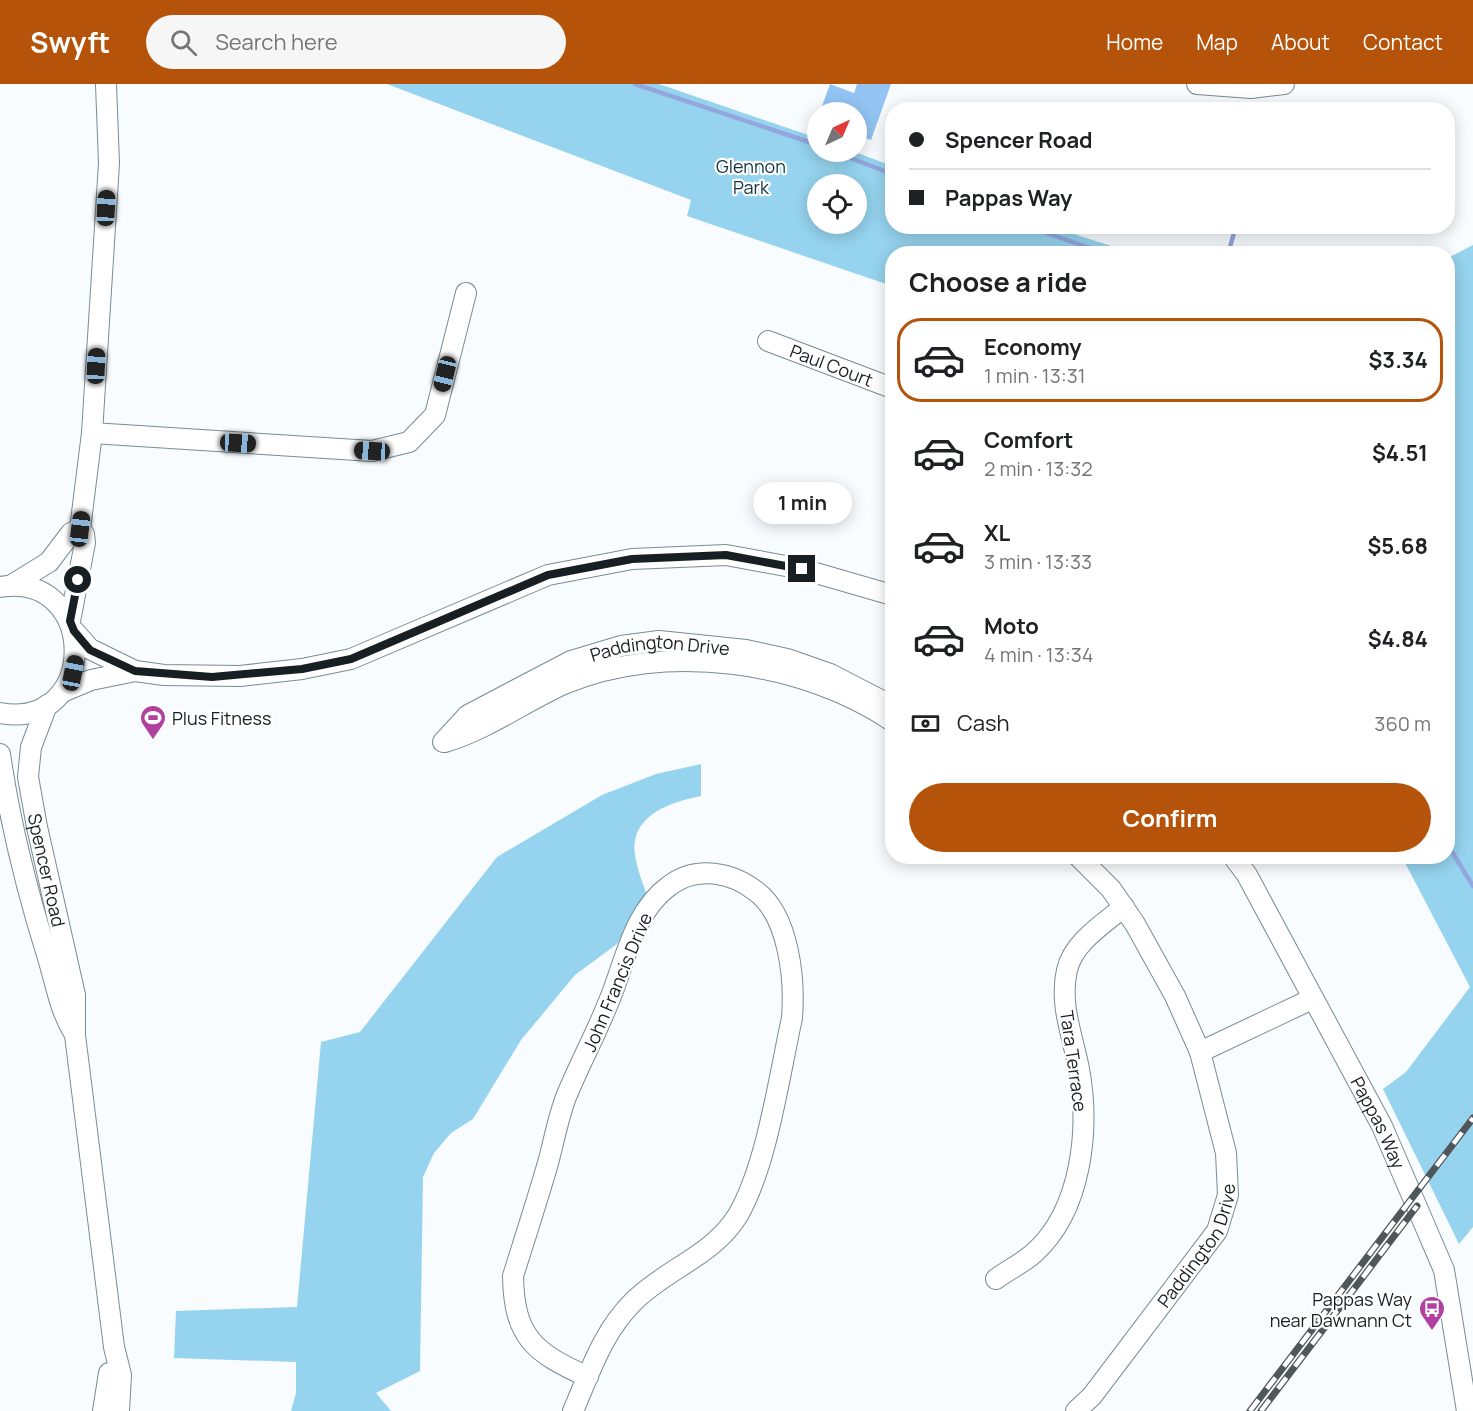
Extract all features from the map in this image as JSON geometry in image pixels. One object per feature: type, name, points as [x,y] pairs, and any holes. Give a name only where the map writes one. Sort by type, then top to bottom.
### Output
[{"type":"street","points":[[72,626],[84,562],[84,534],[80,529],[92,433],[109,163],[106,84]]},
{"type":"street","points":[[1197,84],[1251,88],[1284,84]]},
{"type":"street","points":[[92,433],[372,451],[409,442],[435,415],[466,293]]},
{"type":"street","name":"Paul Court","points":[[768,341],[885,385]]},
{"type":"street","points":[[5,586],[49,562],[71,532],[80,529]]},
{"type":"street","points":[[0,713],[30,712],[91,680],[135,671],[193,676],[240,676],[302,669],[351,659],[548,575],[632,559],[726,555],[802,569],[885,593]]},
{"type":"street","points":[[5,586],[28,588],[45,595],[59,606],[90,650],[135,671]]},
{"type":"street","name":"Spencer Road","points":[[72,626],[77,652],[73,673],[55,698],[30,747],[27,763],[37,827],[75,995],[75,1035],[114,1347],[121,1375],[119,1411]]},
{"type":"street","name":"Paddington Drive","points":[[885,702],[830,674],[787,659],[746,650],[659,641],[621,645],[571,661],[468,716],[443,742],[464,736],[564,684],[620,667],[663,661],[744,665],[791,675],[842,694],[885,717]]},
{"type":"street","name":"Spencer Road","points":[[0,754],[8,814],[34,916],[61,1010],[75,1035]]},
{"type":"street","name":"Paddington Drive","points":[[1076,1411],[1092,1396],[1217,1231],[1228,1195],[1226,1153],[1200,1052],[1175,996],[1124,907],[1098,873],[1087,864]]},
{"type":"street","name":"Pappas Way","points":[[1239,864],[1247,875],[1382,1126],[1444,1270],[1467,1411]]},
{"type":"street","name":"John Francis Drive","points":[[573,1411],[614,1323],[635,1300],[716,1242],[738,1216],[755,1180],[792,1018],[794,994],[780,921],[766,899],[745,882],[717,873],[690,875],[669,885],[651,903],[639,922],[609,1001],[566,1099],[513,1276],[513,1300],[520,1325],[532,1342],[551,1360],[588,1377]]},
{"type":"street","name":"Tara Terrace","points":[[996,1279],[1034,1253],[1052,1232],[1067,1206],[1078,1166],[1083,1132],[1079,1068],[1066,1014],[1067,970],[1074,954],[1087,938],[1124,907]]},
{"type":"street","points":[[34,916],[57,911]]},
{"type":"street","points":[[1200,1052],[1312,999]]},
{"type":"street","name":"Spencer Road","points":[[103,1411],[114,1347]]},
{"type":"green space","name":"Glennon Park","points":[[387,84],[659,84],[807,135],[807,162],[867,162],[867,157],[885,163],[885,234],[1074,234],[1111,246],[885,246],[885,284],[687,216],[691,200]]},
{"type":"green space","points":[[1473,245],[1473,1227],[1459,1244],[1383,1089],[1406,1072],[1470,987],[1406,864],[1455,864],[1455,254]]},
{"type":"green space","points":[[701,764],[701,796],[665,807],[654,813],[638,830],[635,855],[647,896],[617,944],[575,975],[521,1040],[473,1119],[451,1133],[434,1153],[423,1177],[420,1371],[376,1393],[391,1411],[291,1411],[296,1393],[296,1362],[174,1358],[176,1311],[297,1307],[321,1042],[360,1032],[497,857],[602,795],[656,774]]},
{"type":"building","points":[[830,84],[854,93],[857,84],[891,84],[871,140],[867,139],[867,102],[824,102]]},
{"type":"waterway","points":[[635,84],[807,141]]},
{"type":"waterway","points":[[861,162],[885,171]]},
{"type":"waterway","points":[[1050,234],[1084,246]]},
{"type":"waterway","points":[[1230,246],[1234,234]]},
{"type":"waterway","points":[[1455,856],[1473,886]]},
{"type":"railway","points":[[1250,1411],[1473,1118]]},
{"type":"railway","points":[[1261,1411],[1417,1206]]},
{"type":"place","name":"Plus Fitness","points":[[153,741]]},
{"type":"place","name":"Pappas Way near Dawnann Ct","points":[[1432,1332]]},
{"type":"route","points":[[78,580],[70,621],[74,631],[90,650],[135,671],[212,677],[302,669],[351,659],[548,575],[632,559],[726,555],[802,569]]}]
